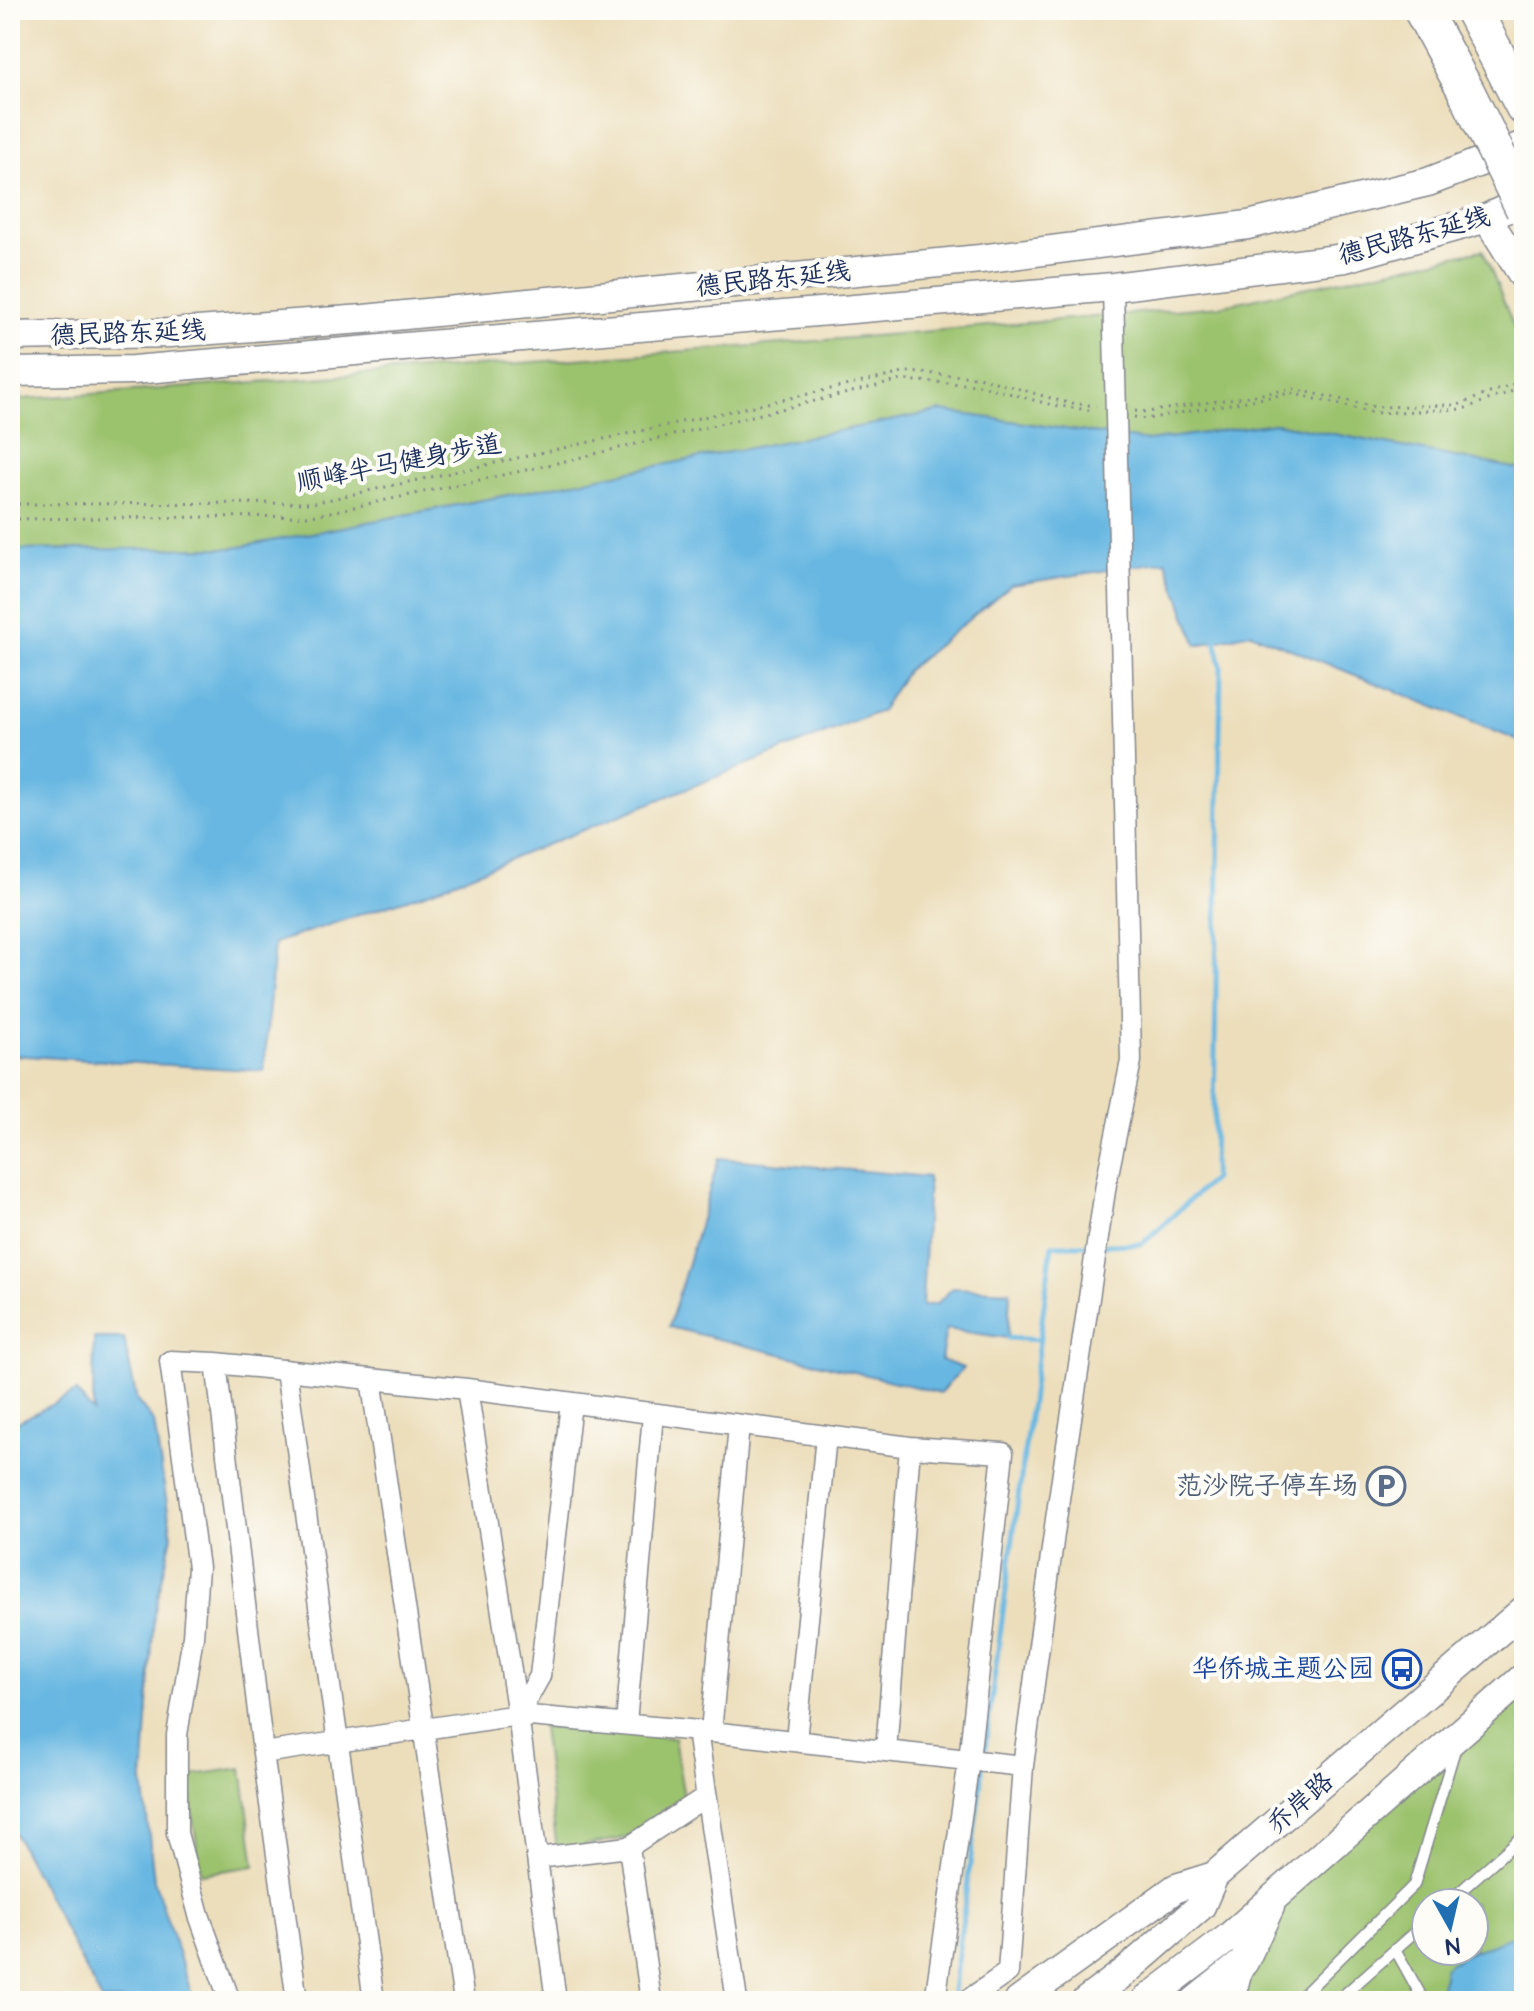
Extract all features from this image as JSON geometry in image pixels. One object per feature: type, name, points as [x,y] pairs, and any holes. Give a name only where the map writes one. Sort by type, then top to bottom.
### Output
[{"type":"highway","points":[[1422,10],[1524,209]]},
{"type":"highway","points":[[1473,10],[1524,107]]},
{"type":"main road","name":"德民路东延线","points":[[10,336],[170,333],[364,319],[980,259],[1091,245],[1263,221],[1428,182],[1524,145]]},
{"type":"main road","name":"德民路东延线","points":[[10,372],[133,370],[1113,287],[1345,258],[1487,218],[1524,200]]},
{"type":"main road","points":[[1487,218],[1524,277]]},
{"type":"main road","name":"乔岸路","points":[[1086,2001],[1201,1906],[1214,1876],[1524,1610]]},
{"type":"main road","name":"乔岸路","points":[[1145,2001],[1228,1938],[1524,1677]]},
{"type":"main road","points":[[1019,2001],[1176,1888],[1214,1876]]},
{"type":"main road","points":[[1195,2001],[1244,1962],[1275,1895]]},
{"type":"street","points":[[1007,2001],[1015,1766],[1106,1184],[1131,1061],[1113,287]]},
{"type":"street","points":[[230,2001],[199,1915],[177,1833],[177,1735],[193,1636],[198,1568],[170,1361],[467,1389],[910,1447],[1003,1453],[969,1760],[935,2001]]},
{"type":"street","points":[[216,1363],[263,1753],[297,2001]]},
{"type":"street","points":[[286,1370],[374,2001]]},
{"type":"street","points":[[371,1379],[464,2001]]},
{"type":"street","points":[[467,1389],[518,1715],[556,2001]]},
{"type":"street","points":[[518,1715],[540,1676],[571,1403]]},
{"type":"street","points":[[626,1724],[653,1414]]},
{"type":"street","points":[[737,2001],[705,1797],[704,1731],[739,1425]]},
{"type":"street","points":[[796,1741],[826,1436]]},
{"type":"street","points":[[886,1751],[910,1447]]},
{"type":"street","points":[[263,1753],[518,1715],[704,1731],[1015,1766]]},
{"type":"street","points":[[537,1858],[629,1847],[705,1797]]},
{"type":"street","points":[[629,1847],[651,2001]]},
{"type":"street","points":[[1234,2001],[1244,1962]]},
{"type":"street","points":[[967,2001],[1008,1972]]},
{"type":"lane","points":[[1297,2001],[1414,1885],[1461,1733]]},
{"type":"lane","points":[[1465,1887],[1524,1835]]},
{"type":"lane","points":[[1337,2001],[1410,1936]]},
{"type":"lane","points":[[1395,1949],[1424,2001]]},
{"type":"path","points":[[10,519],[312,516],[540,467],[902,380],[979,385],[1052,405],[1146,419],[1291,393],[1374,413],[1463,409],[1524,387]]},
{"type":"path","name":"顺峰半马健身步道","points":[[10,504],[313,503],[695,418]]},
{"type":"green space","points":[[1483,250],[1524,352],[1524,470],[1275,423],[1148,441],[941,411],[235,548],[10,550],[10,400],[781,344],[1219,306]]},
{"type":"green space","points":[[1524,1678],[1524,2001],[1166,2001]]},
{"type":"green space","points":[[542,1727],[674,1738],[684,1797],[626,1838],[557,1850]]},
{"type":"green space","points":[[242,1768],[255,1866],[201,1874],[187,1776]]},
{"type":"water","points":[[941,411],[1148,441],[1275,423],[1524,470],[1524,743],[1251,633],[1197,645],[1166,561],[1011,585],[906,671],[881,711],[428,892],[274,943],[264,1071],[10,1055],[10,550],[235,548]]},
{"type":"water","points":[[719,1158],[928,1177],[922,1306],[936,1304],[953,1288],[1010,1291],[1008,1338],[946,1329],[941,1360],[963,1368],[940,1393],[669,1327]]},
{"type":"water","points":[[94,1338],[124,1338],[137,1401],[154,1422],[172,1536],[154,1615],[143,1781],[154,1880],[194,2001],[102,2001],[10,1825],[10,1426],[76,1392],[93,1412]]},
{"type":"water","points":[[1524,1932],[1524,2001],[1449,2001],[1441,1988],[1444,1968],[1490,1967],[1490,1945]]},
{"type":"waterway","points":[[1102,1245],[1142,1244],[1213,1179],[1221,667],[1215,634]]},
{"type":"waterway","points":[[984,1755],[1052,1245],[1092,1245]]},
{"type":"waterway","points":[[1008,1338],[1040,1340]]},
{"type":"waterway","points":[[953,1992],[983,1765]]},
{"type":"place","name":"范沙院子停车场","points":[[1386,1486]]},
{"type":"place","name":"华侨城主题公园","points":[[1402,1669]]}]
